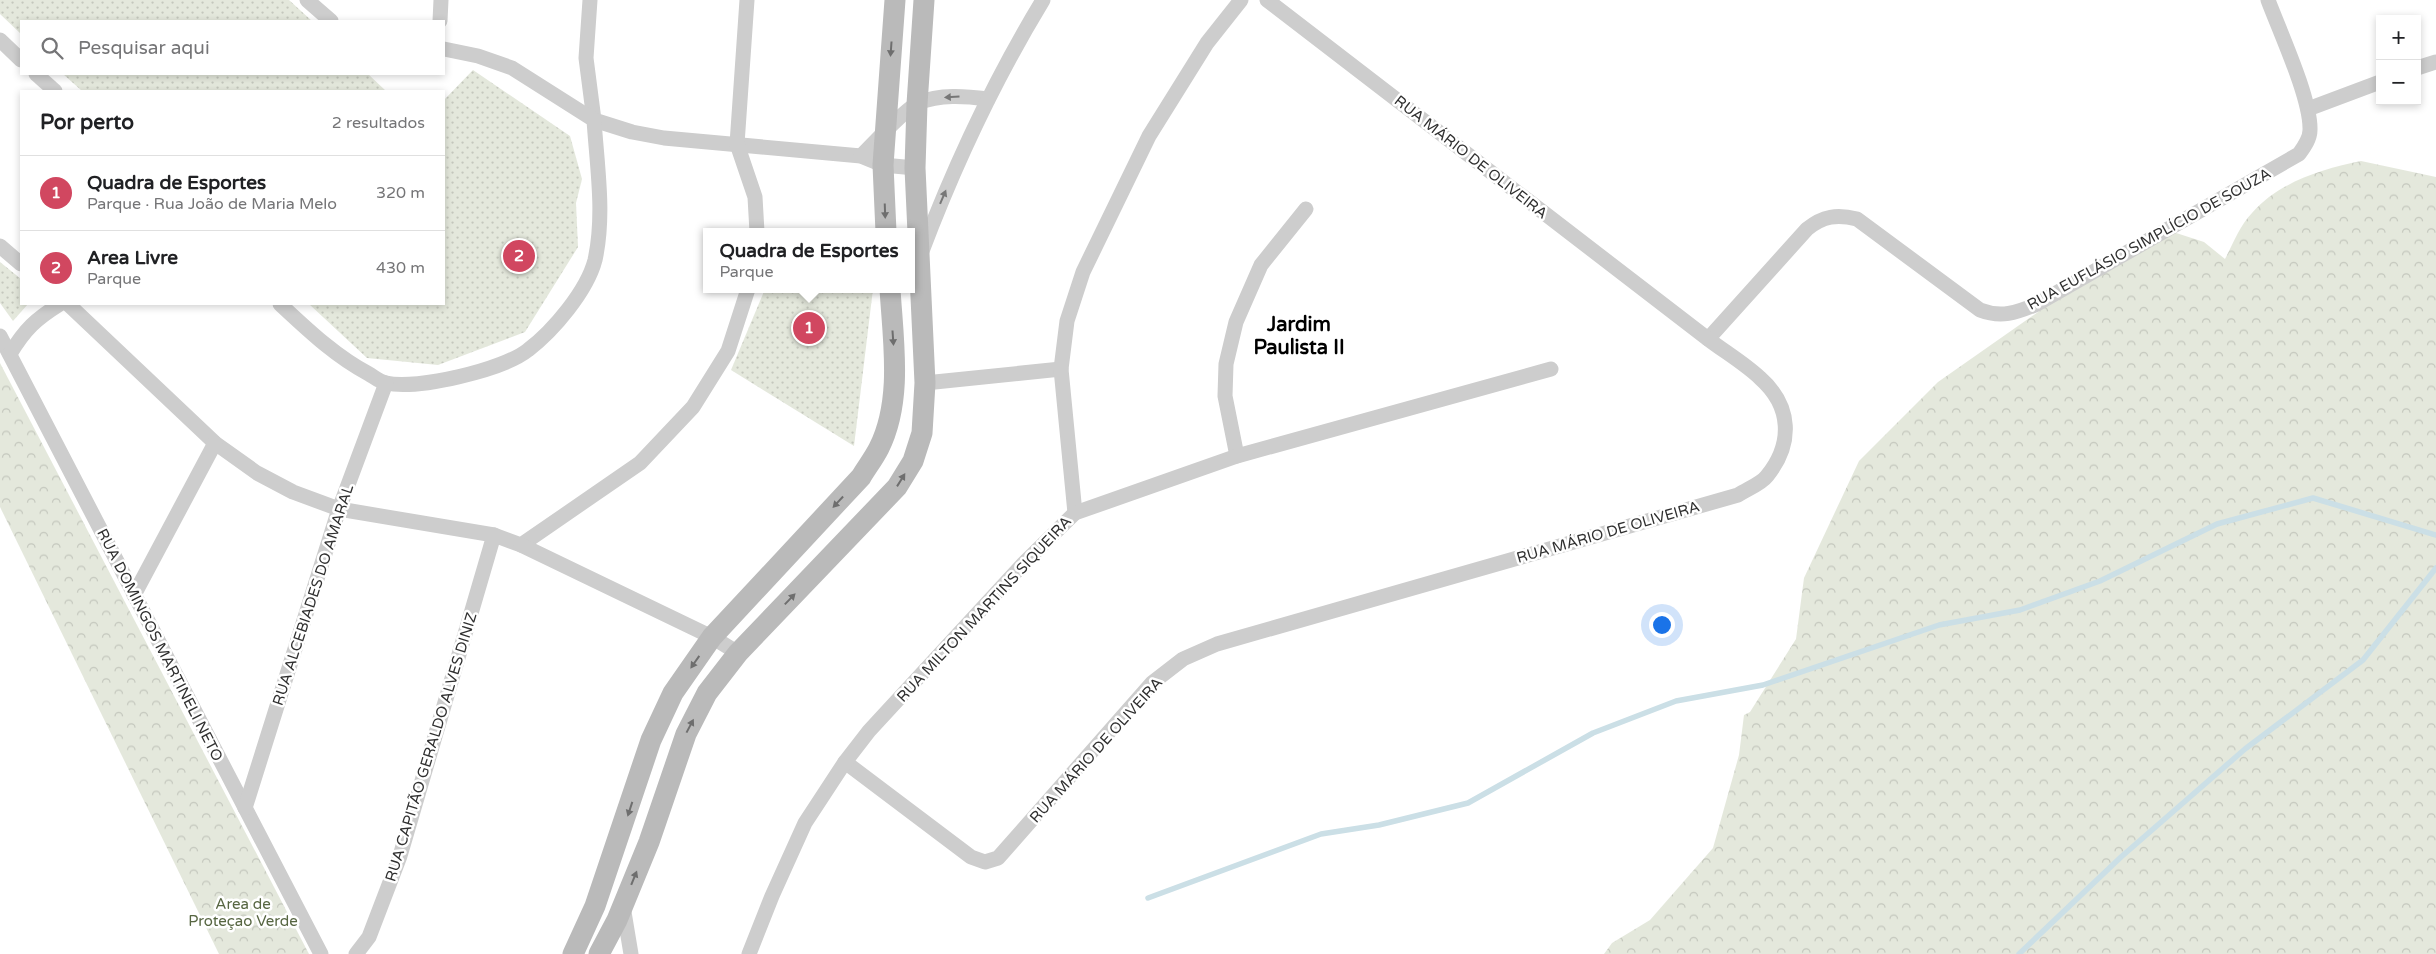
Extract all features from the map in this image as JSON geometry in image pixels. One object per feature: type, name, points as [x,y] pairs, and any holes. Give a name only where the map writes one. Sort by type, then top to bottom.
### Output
[{"type":"street","points":[[307,0],[330,20]]},
{"type":"street","points":[[440,20],[441,0]]},
{"type":"street","points":[[281,305],[311,333],[352,365],[386,383],[437,382],[497,366],[527,351],[571,308],[594,262],[600,219],[594,120],[586,58],[590,0]]},
{"type":"street","points":[[747,0],[737,144],[755,197],[757,228]]},
{"type":"street","points":[[886,228],[885,132],[894,0]]},
{"type":"street","points":[[600,954],[649,842],[686,734],[707,693],[738,653],[897,487],[913,461],[922,433],[925,383],[915,168],[924,0]]},
{"type":"street","points":[[919,259],[946,190],[988,99],[1043,0]]},
{"type":"street","name":"RUA MILTON MARTINS SIQUEIRA","points":[[749,954],[772,896],[805,823],[845,762],[869,732],[1017,570],[1075,513],[1061,369],[1068,321],[1083,272],[1149,136],[1206,44],[1241,0]]},
{"type":"street","name":"RUA MÁRIO DE OLIVEIRA","points":[[845,762],[971,857],[985,862],[992,860],[998,858],[1152,683],[1184,659],[1217,644],[1738,495],[1766,477],[1782,451],[1787,425],[1778,401],[1761,378],[1267,0]]},
{"type":"street","name":"RUA EUFLÁSIO SIMPLÍCIO DE SOUZA","points":[[1708,339],[1807,229],[1817,221],[1830,216],[1844,216],[1857,219],[1980,310],[1992,315],[2006,315],[2019,312],[2037,304],[2299,154],[2306,144],[2310,132],[2308,109],[2268,0]]},
{"type":"street","points":[[0,40],[20,59]]},
{"type":"street","points":[[445,49],[478,56],[512,68],[594,120],[632,132],[664,138],[861,156],[884,165],[915,168]]},
{"type":"street","points":[[2421,67],[2436,62]]},
{"type":"street","points":[[37,75],[54,90]]},
{"type":"street","points":[[2308,109],[2376,84]]},
{"type":"street","points":[[861,156],[917,104],[937,98],[963,96],[988,99]]},
{"type":"street","points":[[1237,456],[1225,396],[1226,364],[1236,322],[1261,265],[1306,209]]},
{"type":"street","points":[[0,246],[20,263]]},
{"type":"street","points":[[522,545],[640,463],[693,407],[728,351],[747,293]]},
{"type":"street","points":[[573,954],[595,906],[652,740],[673,693],[712,636],[861,477],[880,447],[892,408],[894,372],[890,293]]},
{"type":"street","points":[[10,354],[22,333],[35,320],[58,305]]},
{"type":"street","points":[[69,305],[215,443],[293,492],[339,509],[494,535],[522,545],[712,636],[738,653]]},
{"type":"street","name":"RUA DOMINGOS MARTINELI NETO","points":[[0,336],[322,954]]},
{"type":"street","points":[[925,383],[1061,369]]},
{"type":"street","points":[[1075,513],[1237,456],[1551,369]]},
{"type":"street","name":"RUA ALCEBIADES DO AMARAL","points":[[245,808],[339,509],[386,383]]},
{"type":"street","points":[[134,595],[215,443]]},
{"type":"street","name":"RUA CAPITÃO GERALDO ALVES DINIZ","points":[[356,954],[368,937],[400,856],[494,535]]},
{"type":"street","points":[[622,906],[631,954]]},
{"type":"green space","points":[[0,0],[289,0],[311,20],[20,20],[20,33],[0,14]]},
{"type":"green space","points":[[473,70],[570,136],[582,179],[576,203],[578,247],[525,332],[438,365],[367,358],[310,305],[445,305],[445,99]]},
{"type":"green space","points":[[64,75],[369,75],[385,90],[81,90]]},
{"type":"green space","points":[[2361,161],[2436,177],[2436,954],[1604,954],[1612,943],[1650,920],[1713,848],[1739,755],[1744,715],[1750,712],[1796,639],[1804,578],[1859,461],[1938,382],[2081,282],[2170,231],[2204,242],[2225,259],[2240,229],[2248,218],[2263,202],[2275,193],[2302,178],[2331,168]]},
{"type":"green space","points":[[0,262],[20,278],[20,305],[27,305],[13,321],[0,303]]},
{"type":"green space","points":[[763,293],[873,293],[854,446],[731,370]]},
{"type":"green space","name":"Area de Proteçao Verde","points":[[0,363],[309,954],[219,954],[0,507]]},
{"type":"waterway","points":[[1148,898],[1321,834],[1379,825],[1468,803],[1593,733],[1676,701],[1763,685],[1939,625],[2020,610],[2100,581],[2217,524],[2313,498],[2436,535]]},
{"type":"waterway","points":[[2019,954],[2121,857],[2245,749],[2363,660],[2436,568]]},
{"type":"place","name":"Area Livre","points":[[519,256]]},
{"type":"place","name":"Quadra de Esportes","points":[[809,328]]},
{"type":"district","name":"Jardim Paulista II","points":[[1299,336]]}]
